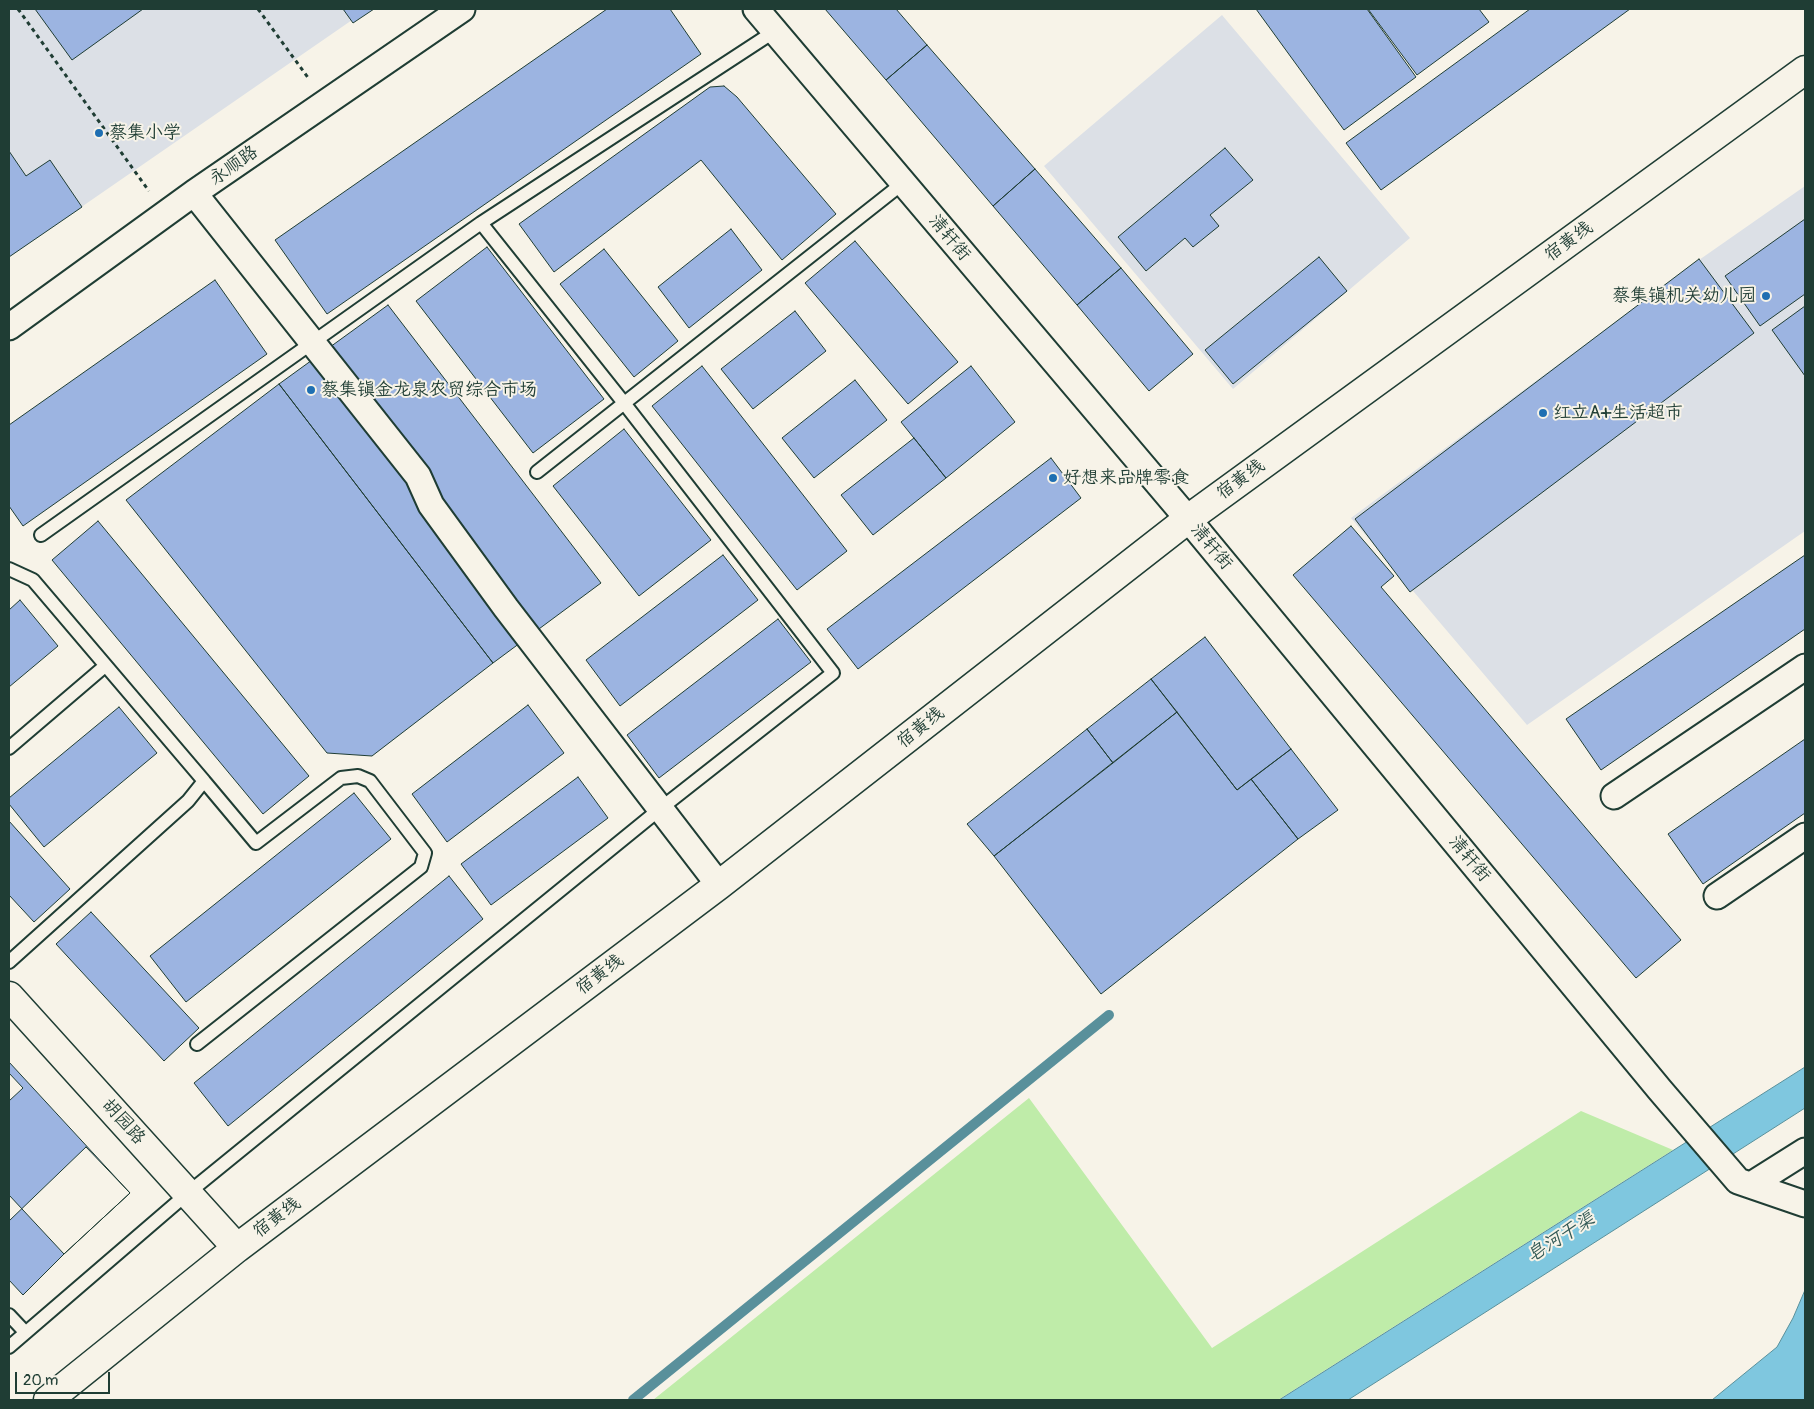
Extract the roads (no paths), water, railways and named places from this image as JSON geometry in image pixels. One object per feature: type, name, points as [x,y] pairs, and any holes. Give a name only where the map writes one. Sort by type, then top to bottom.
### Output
[{"type":"main road","name":"宿黄线","points":[[48,1400],[237,1248],[719,885],[1188,519],[1805,70]]},
{"type":"main road","name":"胡园路","points":[[9,996],[237,1248]]},
{"type":"street","name":"永顺路","points":[[9,327],[194,193],[462,9]]},
{"type":"street","name":"清轩街","points":[[756,9],[1188,519],[1660,1090],[1745,1183]]},
{"type":"street","points":[[194,193],[418,476],[432,505],[469,558],[719,885]]},
{"type":"street","points":[[1614,796],[1805,667]]},
{"type":"street","points":[[1716,896],[1805,836]]},
{"type":"street","points":[[1745,1183],[1805,1152]]},
{"type":"street","points":[[1745,1183],[1805,1204]]},
{"type":"lane","points":[[42,535],[481,223],[775,31]]},
{"type":"lane","points":[[536,472],[903,183]]},
{"type":"lane","points":[[9,1347],[188,1193],[660,809],[833,673],[624,403],[481,223]]},
{"type":"lane","points":[[9,569],[33,580],[256,843],[341,778],[358,776],[370,781],[425,853],[421,867],[197,1044]]},
{"type":"lane","points":[[9,748],[105,666]]},
{"type":"lane","points":[[9,962],[188,801],[204,782]]},
{"type":"lane","points":[[9,1314],[25,1332]]},
{"type":"water","name":"皂河干渠","points":[[1805,1067],[1805,1108],[1348,1400],[1279,1400]]},
{"type":"water","points":[[1805,1290],[1805,1400],[1712,1400],[1777,1347],[1793,1318]]},
{"type":"waterway","points":[[633,1400],[1109,1015]]},
{"type":"place","name":"蔡集小学","points":[[99,133]]},
{"type":"place","name":"蔡集镇机关幼儿园","points":[[1766,296]]},
{"type":"place","name":"蔡集镇金龙泉农贸综合市场","points":[[311,390]]},
{"type":"place","name":"红立A+生活超市","points":[[1543,413]]},
{"type":"place","name":"好想来品牌零食","points":[[1053,478]]}]
